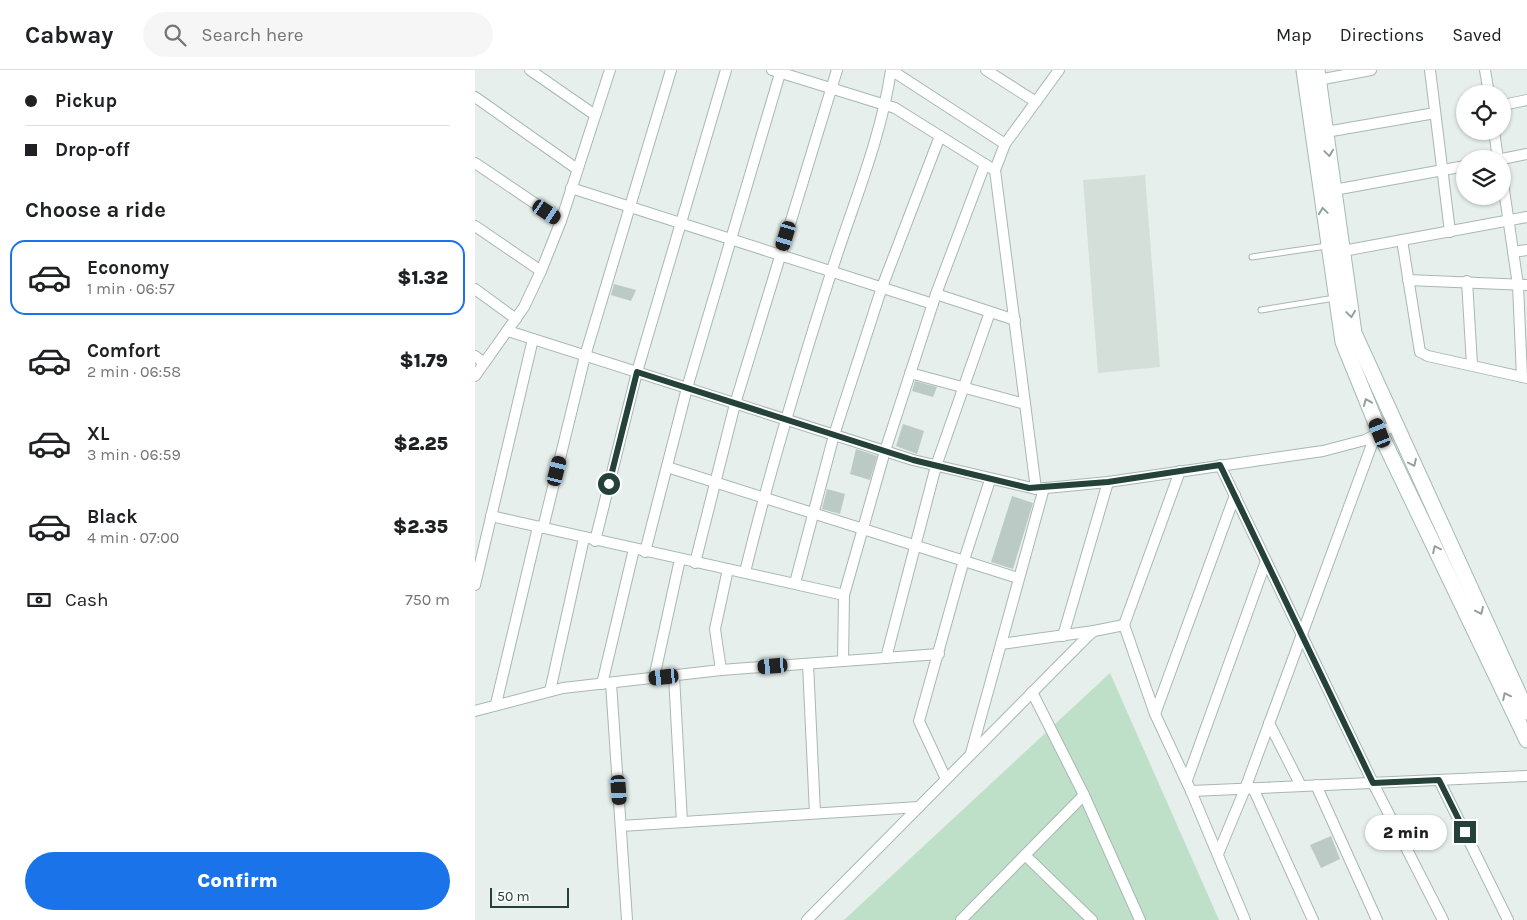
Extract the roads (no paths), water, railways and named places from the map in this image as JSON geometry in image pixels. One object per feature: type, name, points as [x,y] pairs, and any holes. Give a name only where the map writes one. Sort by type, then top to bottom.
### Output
[{"type":"street","points":[[530,70],[595,115]]},
{"type":"street","points":[[475,376],[508,331],[541,271],[561,221],[610,70]]},
{"type":"street","points":[[496,704],[585,356],[671,70]]},
{"type":"street","points":[[595,541],[637,372],[726,70]]},
{"type":"street","points":[[695,563],[735,404],[837,70]]},
{"type":"street","points":[[745,572],[786,420],[886,104],[891,70],[1005,144]]},
{"type":"street","points":[[986,70],[1036,102]]},
{"type":"street","points":[[971,754],[1019,578],[1040,489],[1025,404],[995,170],[1005,144],[1059,70]]},
{"type":"street","points":[[1303,70],[1327,246],[1343,342],[1378,434],[1527,740]]},
{"type":"street","points":[[1371,70],[1317,75],[1354,333],[1527,712]]},
{"type":"street","points":[[1429,70],[1450,232]]},
{"type":"street","points":[[1485,70],[1488,85]]},
{"type":"street","points":[[645,552],[687,388],[732,240],[778,71],[886,104],[903,112],[995,170]]},
{"type":"street","points":[[475,96],[577,169]]},
{"type":"street","points":[[1511,103],[1527,100]]},
{"type":"street","points":[[1326,132],[1435,113]]},
{"type":"street","points":[[795,583],[834,435],[882,287],[940,136]]},
{"type":"street","points":[[1511,157],[1527,154]]},
{"type":"street","points":[[475,163],[561,221]]},
{"type":"street","points":[[843,661],[844,595],[885,451],[935,299],[985,164]]},
{"type":"street","points":[[1334,190],[1456,168]]},
{"type":"street","points":[[571,188],[882,287],[990,312],[1015,320]]},
{"type":"street","points":[[1402,240],[1420,352],[1428,356],[1525,378],[1522,285],[1513,252],[1506,205]]},
{"type":"street","points":[[1343,251],[1527,217]]},
{"type":"street","points":[[475,226],[541,271]]},
{"type":"street","points":[[1513,252],[1527,250]]},
{"type":"street","points":[[1408,280],[1467,281],[1522,285]]},
{"type":"street","points":[[1467,281],[1472,365]]},
{"type":"street","points":[[475,289],[516,318]]},
{"type":"street","points":[[886,658],[914,544],[937,466],[990,312]]},
{"type":"street","points":[[508,331],[885,451],[990,480],[1040,489],[1108,482],[1323,451],[1345,446],[1378,434],[1395,425]]},
{"type":"street","points":[[475,585],[478,555],[491,516],[533,339]]},
{"type":"street","points":[[475,356],[484,363]]},
{"type":"street","points":[[910,374],[1025,404]]},
{"type":"street","points":[[1218,854],[1249,788],[1269,723],[1301,635],[1378,434]]},
{"type":"street","points":[[1220,465],[1373,783],[1443,920]]},
{"type":"street","points":[[667,467],[1019,578]]},
{"type":"street","points":[[1179,471],[1124,625],[1155,714],[1187,780],[1245,920]]},
{"type":"street","points":[[946,779],[919,721],[964,560],[990,480]]},
{"type":"street","points":[[1063,636],[1108,482]]},
{"type":"street","points":[[1155,714],[1235,495]]},
{"type":"street","points":[[491,516],[595,541],[844,595]]},
{"type":"street","points":[[550,692],[583,538]]},
{"type":"street","points":[[627,920],[621,826],[606,684],[634,549]]},
{"type":"street","points":[[654,678],[679,559]]},
{"type":"street","points":[[1187,780],[1266,561]]},
{"type":"street","points":[[721,670],[715,628],[728,569]]},
{"type":"street","points":[[1001,644],[1063,636],[1124,625]]},
{"type":"street","points":[[807,920],[1031,692],[1094,631]]},
{"type":"street","points":[[475,711],[496,704],[550,692],[654,678],[721,670],[939,654]]},
{"type":"street","points":[[808,664],[815,814]]},
{"type":"street","points":[[674,676],[682,822]]},
{"type":"street","points":[[1031,692],[1084,795],[1140,920]]},
{"type":"street","points":[[1269,723],[1301,786]]},
{"type":"street","points":[[1191,791],[1527,776]]},
{"type":"street","points":[[1439,780],[1508,920]]},
{"type":"street","points":[[1316,786],[1377,920]]},
{"type":"street","points":[[1249,788],[1313,920]]},
{"type":"street","points":[[961,920],[1084,795]]},
{"type":"street","points":[[621,826],[919,807]]},
{"type":"street","points":[[1025,854],[1092,920]]},
{"type":"lane","points":[[1252,257],[1327,246]]},
{"type":"lane","points":[[1261,310],[1335,298]]}]
